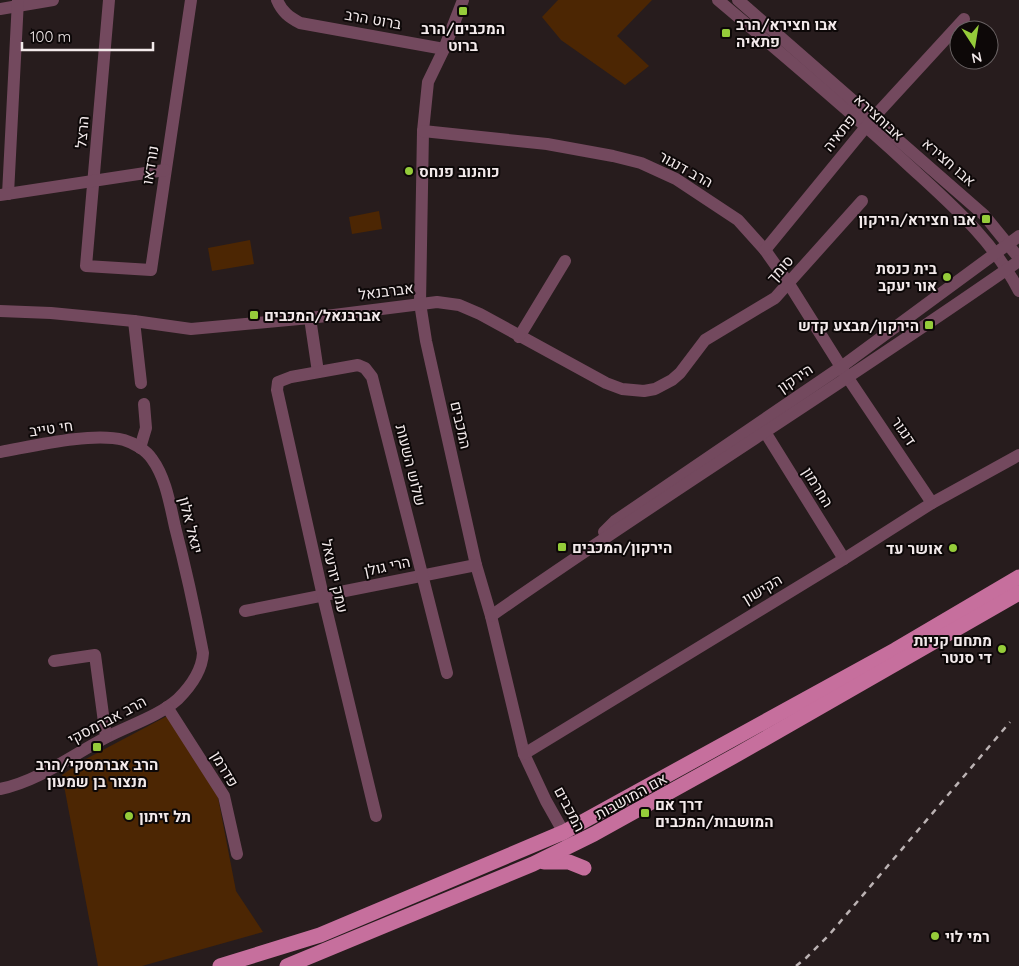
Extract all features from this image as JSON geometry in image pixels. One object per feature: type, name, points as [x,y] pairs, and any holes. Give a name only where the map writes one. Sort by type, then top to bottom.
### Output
[{"type":"main road","name":"אם המושבות","points":[[220,966],[320,935],[564,832],[895,650],[1019,577]]},
{"type":"main road","name":"אם המושבות","points":[[287,966],[533,864],[571,846],[738,754],[1019,593]]},
{"type":"main road","points":[[533,864],[560,861],[569,862],[584,868]]},
{"type":"main road","points":[[255,966],[320,935]]},
{"type":"street","points":[[0,9],[18,3],[53,0]]},
{"type":"street","name":"הרצל","points":[[86,266],[109,0]]},
{"type":"street","name":"נורדאו","points":[[86,266],[151,270],[191,0]]},
{"type":"street","name":"ברוט הרב","points":[[277,0],[281,9],[300,23],[444,49]]},
{"type":"street","name":"המכבים","points":[[463,0],[444,49],[428,82],[423,131],[420,303],[426,342],[476,565],[491,616],[524,754],[546,801],[571,846]]},
{"type":"street","name":"אבוחצירא","points":[[718,0],[870,122],[969,220],[1008,269],[1019,291]]},
{"type":"street","name":"אבו חצירא","points":[[738,0],[870,122],[984,215],[1019,259]]},
{"type":"street","points":[[18,3],[4,194],[165,170]]},
{"type":"street","name":"פתאיה","points":[[765,250],[870,122],[964,19]]},
{"type":"street","name":"הרב דנגור","points":[[423,131],[547,144],[613,156],[641,163],[676,179],[738,220],[765,250],[789,284],[844,372]]},
{"type":"street","name":"סומך","points":[[705,340],[776,298],[862,201]]},
{"type":"street","name":"הירקון","points":[[491,616],[590,547],[765,432],[1007,243],[1019,236]]},
{"type":"street","name":"הירקון","points":[[590,547],[614,520],[1008,269],[1019,259]]},
{"type":"street","points":[[519,337],[565,261]]},
{"type":"street","name":"אברבנאל","points":[[0,311],[51,313],[191,329],[310,318],[420,303],[448,302],[459,305],[594,376],[622,389],[634,391],[654,389],[672,380],[680,373],[705,340]]},
{"type":"street","points":[[310,318],[318,372]]},
{"type":"street","points":[[134,321],[141,383]]},
{"type":"street","name":"שלוש השעות","points":[[318,372],[358,365],[365,368],[372,377],[446,673]]},
{"type":"street","name":"עמק יזרעאל","points":[[318,372],[291,377],[278,382],[277,390],[322,596],[376,816]]},
{"type":"street","name":"דנגור","points":[[844,372],[932,503]]},
{"type":"street","points":[[140,448],[146,428],[144,404]]},
{"type":"street","name":"החרמון","points":[[765,432],[844,559]]},
{"type":"street","name":"יגאל אלון","points":[[106,437],[126,441],[140,448],[152,458],[161,474],[190,587],[203,653]]},
{"type":"street","name":"חי טייב","points":[[0,452],[106,437]]},
{"type":"street","name":"הקישון","points":[[524,754],[844,559],[932,503],[1019,456]]},
{"type":"street","name":"הרי גולן","points":[[246,612],[476,565]]},
{"type":"street","name":"הרב אברמסקי","points":[[0,788],[28,780],[106,737],[167,707],[190,686],[203,661],[203,653]]},
{"type":"street","points":[[54,661],[95,655],[106,737]]},
{"type":"street","name":"פדרמן","points":[[167,707],[224,796],[238,854]]},
{"type":"shaded area","points":[[558,0],[652,0],[617,36],[649,66],[625,85],[561,40],[542,17]]},
{"type":"shaded area","points":[[379,211],[382,229],[352,234],[349,217]]},
{"type":"shaded area","points":[[250,240],[254,264],[212,271],[208,248]]},
{"type":"shaded area","points":[[169,715],[216,787],[236,891],[263,932],[142,966],[98,966],[62,775],[84,760]]},
{"type":"railway","points":[[796,966],[829,935],[1010,722]]},
{"type":"place","name":"המכבים/הרב ברוט","points":[[463,11]]},
{"type":"place","name":"אבו חצירא/הרב פתאיה","points":[[726,33]]},
{"type":"place","name":"כוהנוב פנחס","points":[[409,171]]},
{"type":"place","name":"אבו חצירא/הירקון","points":[[986,219]]},
{"type":"place","name":"בית כנסת אור יעקב","points":[[947,277]]},
{"type":"place","name":"אברבנאל/המכבים","points":[[254,315]]},
{"type":"place","name":"הירקון/מבצע קדש","points":[[929,325]]},
{"type":"place","name":"הירקון/המכבים","points":[[562,547]]},
{"type":"place","name":"אושר עד","points":[[953,548]]},
{"type":"place","name":"מתחם קניות די סנטר","points":[[1002,649]]},
{"type":"place","name":"הרב אברמסקי/הרב מנצור בן שמעון","points":[[97,747]]},
{"type":"place","name":"דרך אם המושבות/המכבים","points":[[645,813]]},
{"type":"place","name":"תל זיתון","points":[[129,816]]},
{"type":"place","name":"רמי לוי","points":[[935,936]]}]
